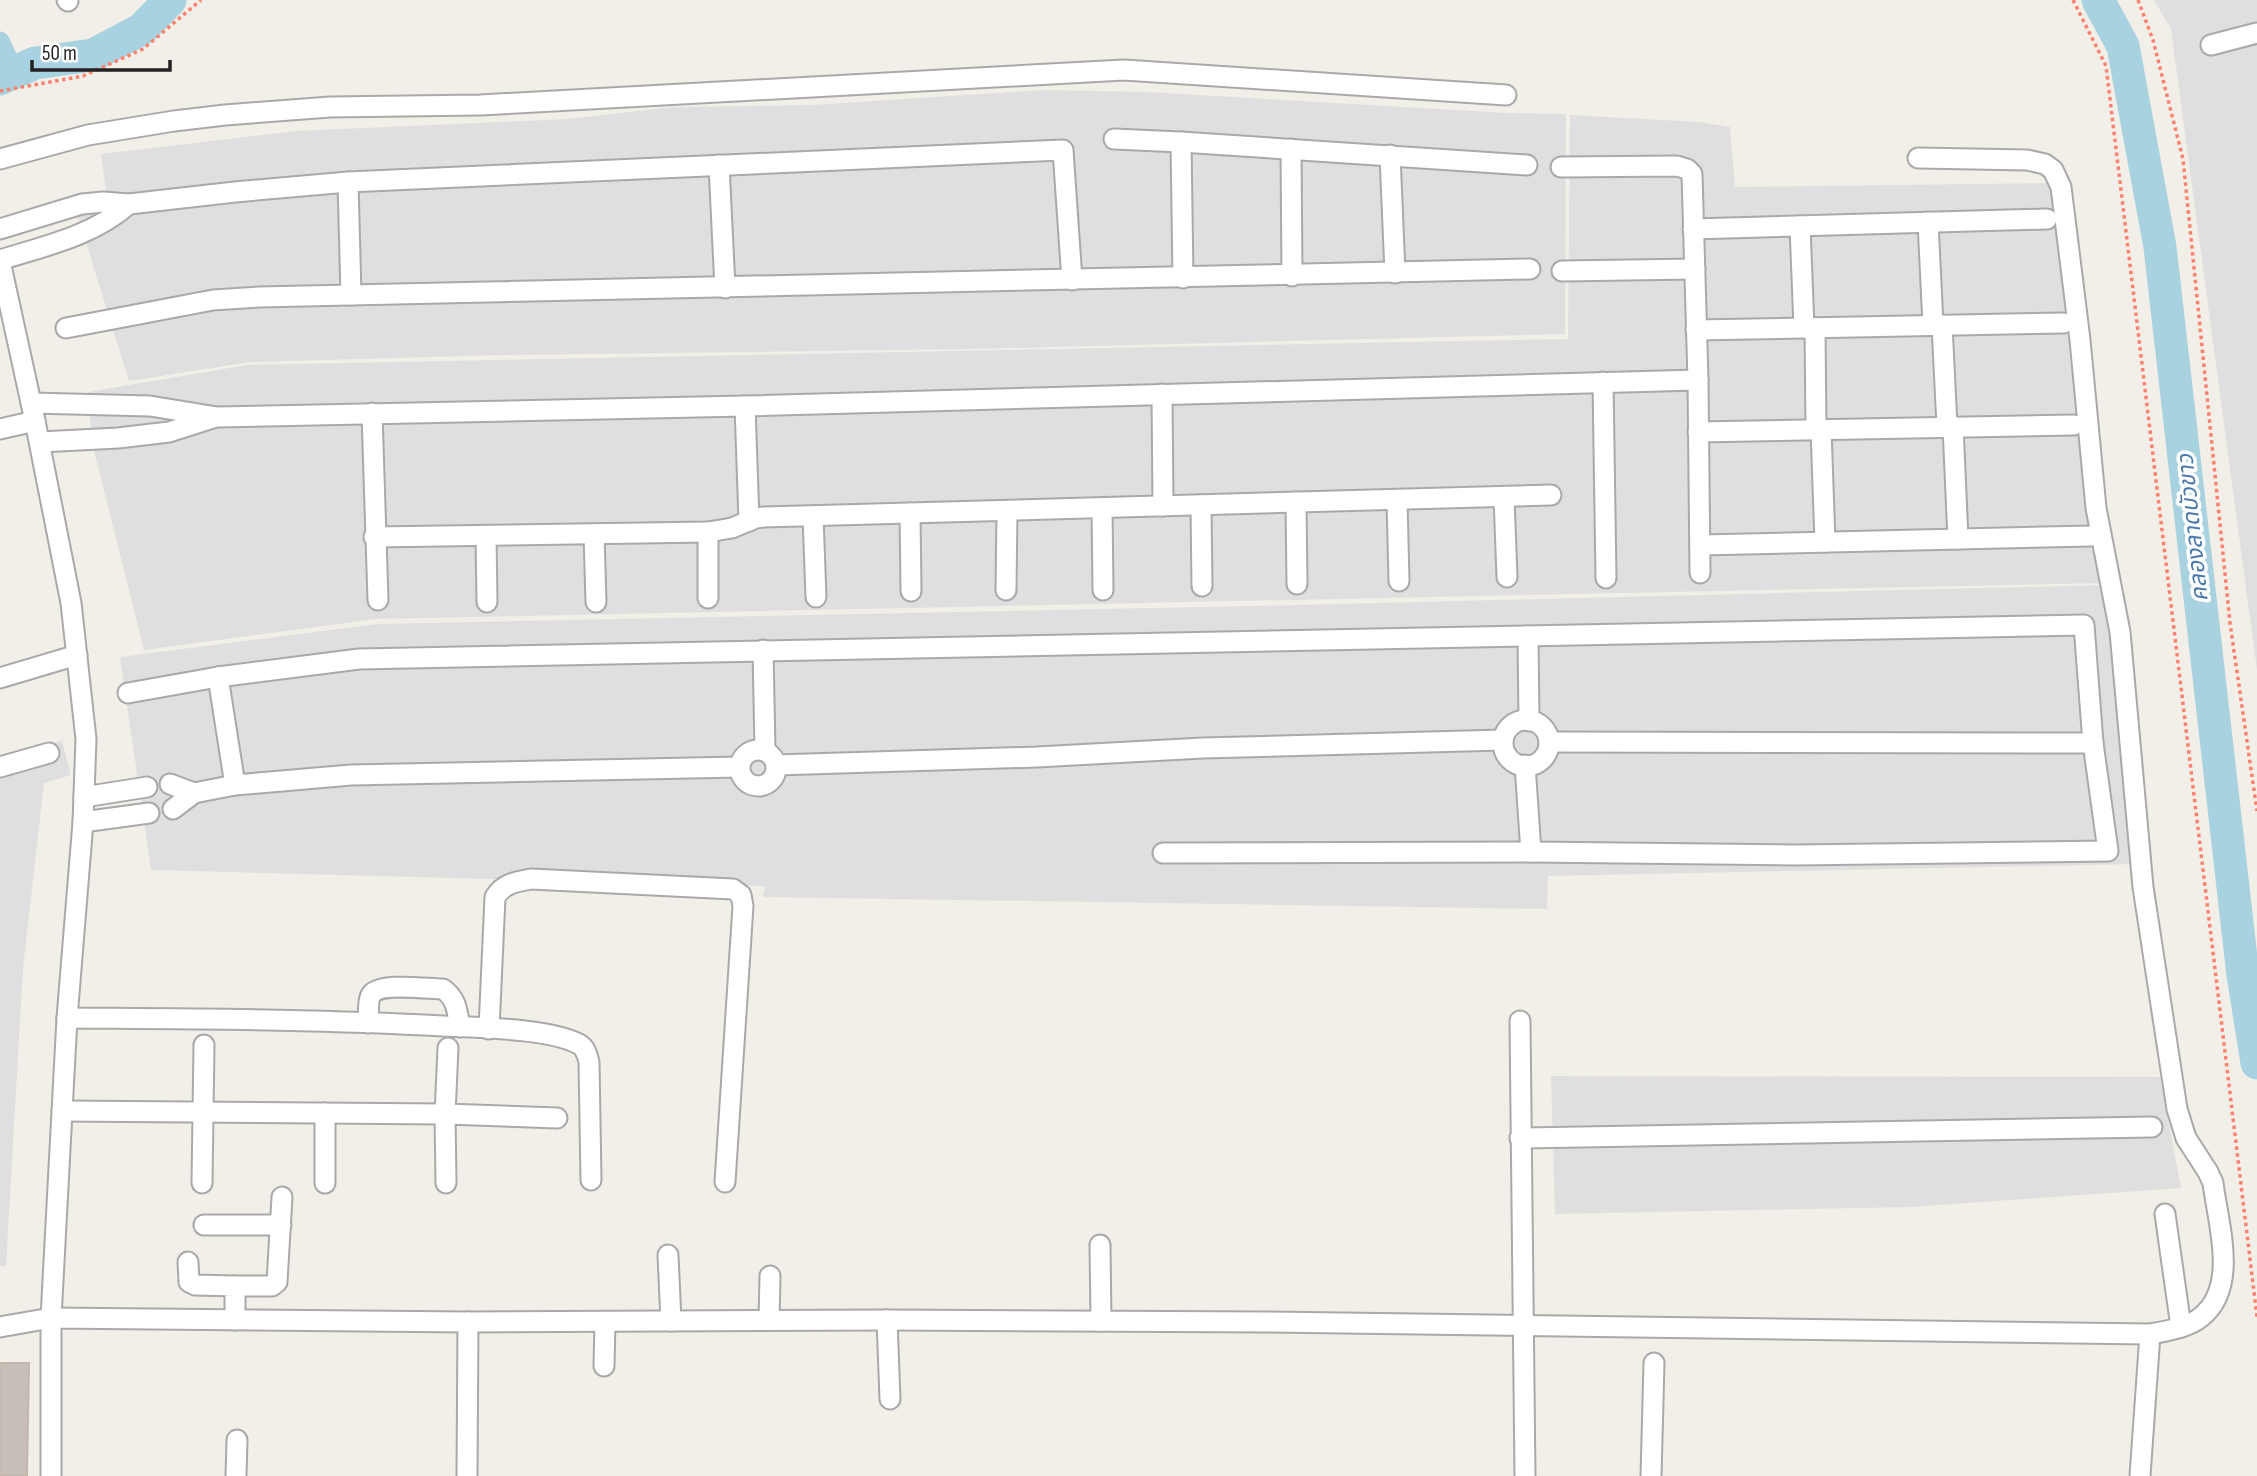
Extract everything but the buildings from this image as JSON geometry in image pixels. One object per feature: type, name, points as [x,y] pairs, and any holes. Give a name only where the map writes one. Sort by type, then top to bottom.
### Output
[{"type":"street","points":[[2211,45],[2257,33]]},
{"type":"street","points":[[0,159],[88,135],[174,121],[251,113],[330,107],[480,105],[1124,70],[1506,95]]},
{"type":"street","points":[[1114,139],[1527,165]]},
{"type":"street","points":[[1181,142],[1183,278]]},
{"type":"street","points":[[1291,149],[1292,276]]},
{"type":"street","points":[[0,229],[82,204],[130,204],[348,182],[1063,150],[1073,280]]},
{"type":"street","points":[[1390,156],[1395,273]]},
{"type":"street","points":[[0,1327],[51,1318],[468,1322],[887,1320],[2150,1335],[2181,1327],[2201,1318],[2219,1291],[2225,1267],[2213,1183],[2186,1138],[2177,1109],[2145,901],[2120,632],[2096,508],[2080,340],[2061,187],[2053,170],[2045,164],[2027,160],[1918,158]]},
{"type":"street","points":[[719,165],[725,288]]},
{"type":"street","points":[[1561,167],[1678,166],[1692,174],[1700,573]]},
{"type":"street","points":[[348,182],[351,295]]},
{"type":"street","points":[[51,1476],[51,1318],[67,1018],[83,821],[86,739],[71,603],[40,442],[0,260],[99,226],[130,204]]},
{"type":"street","points":[[1693,229],[2047,219]]},
{"type":"street","points":[[1928,222],[1950,426],[1958,539]]},
{"type":"street","points":[[1800,226],[1819,429],[1825,542]]},
{"type":"street","points":[[1562,271],[1695,268]]},
{"type":"street","points":[[66,328],[213,300],[1530,269]]},
{"type":"street","points":[[1696,330],[2064,323]]},
{"type":"street","points":[[0,429],[33,412],[150,406],[217,417],[746,406],[1698,380]]},
{"type":"street","points":[[1603,382],[1606,578]]},
{"type":"street","points":[[1162,394],[1163,506]]},
{"type":"street","points":[[746,406],[749,521]]},
{"type":"street","points":[[372,413],[377,600]]},
{"type":"street","points":[[40,442],[169,432],[217,417]]},
{"type":"street","points":[[1698,432],[2074,425]]},
{"type":"street","points":[[374,537],[708,532],[732,528],[764,517],[1551,495]]},
{"type":"street","points":[[1504,498],[1507,577]]},
{"type":"street","points":[[1396,500],[1399,581]]},
{"type":"street","points":[[1296,502],[1297,584]]},
{"type":"street","points":[[1201,505],[1202,586]]},
{"type":"street","points":[[1102,508],[1103,590]]},
{"type":"street","points":[[1006,590],[1007,511]]},
{"type":"street","points":[[911,513],[911,591]]},
{"type":"street","points":[[813,516],[816,597]]},
{"type":"street","points":[[708,532],[708,598]]},
{"type":"street","points":[[594,534],[596,602]]},
{"type":"street","points":[[486,536],[487,602]]},
{"type":"street","points":[[1700,545],[2091,536]]},
{"type":"street","points":[[128,693],[218,677],[359,659],[2084,625],[2093,743],[2108,851],[1794,855],[1531,852],[1163,853]]},
{"type":"street","points":[[1528,636],[1529,720]]},
{"type":"street","points":[[763,650],[771,758],[775,775],[769,783],[751,785],[743,779],[739,767],[746,753],[755,749],[771,758],[1037,757],[1217,748],[1503,740]]},
{"type":"street","points":[[0,678],[77,655]]},
{"type":"street","points":[[218,677],[235,785]]},
{"type":"street","points":[[1529,720],[1544,728],[1549,742],[1545,756],[1532,765],[1525,765],[1511,760],[1503,748],[1503,740],[1516,722],[1529,720]]},
{"type":"street","points":[[1549,742],[2093,743]]},
{"type":"street","points":[[0,767],[49,753]]},
{"type":"street","points":[[1525,765],[1531,852]]},
{"type":"street","points":[[173,809],[194,793],[235,785],[351,775],[739,767]]},
{"type":"street","points":[[170,784],[194,793]]},
{"type":"street","points":[[84,797],[147,787]]},
{"type":"street","points":[[83,821],[149,813]]},
{"type":"street","points":[[489,1029],[495,897],[501,888],[531,879],[733,889],[741,895],[743,906],[725,1182]]},
{"type":"street","points":[[368,1023],[373,992],[383,988],[443,989],[456,1003],[460,1027]]},
{"type":"street","points":[[67,1018],[368,1023],[489,1029],[561,1038],[582,1045],[589,1062],[591,1180]]},
{"type":"street","points":[[1520,1021],[1525,1476]]},
{"type":"street","points":[[202,1183],[204,1045]]},
{"type":"street","points":[[446,1183],[448,1048]]},
{"type":"street","points":[[62,1111],[445,1114],[556,1118]]},
{"type":"street","points":[[325,1113],[325,1183]]},
{"type":"street","points":[[1520,1138],[2152,1127]]},
{"type":"street","points":[[188,1262],[189,1282],[195,1285],[272,1286],[277,1282],[282,1197]]},
{"type":"street","points":[[2165,1214],[2181,1327]]},
{"type":"street","points":[[204,1225],[281,1225]]},
{"type":"street","points":[[1100,1245],[1101,1321]]},
{"type":"street","points":[[668,1255],[671,1321]]},
{"type":"street","points":[[769,1321],[770,1276]]},
{"type":"street","points":[[235,1286],[235,1320]]},
{"type":"street","points":[[887,1320],[890,1399]]},
{"type":"street","points":[[467,1476],[468,1322]]},
{"type":"street","points":[[604,1366],[605,1322]]},
{"type":"street","points":[[2140,1476],[2150,1335]]},
{"type":"street","points":[[1651,1476],[1654,1363]]},
{"type":"street","points":[[236,1476],[237,1440]]},
{"type":"path","points":[[0,91],[83,76],[143,48],[201,0]]},
{"type":"path","points":[[2073,0],[2106,66],[2257,1317]]},
{"type":"path","points":[[2138,0],[2153,40],[2183,159],[2230,622],[2257,811]]},
{"type":"shaded area","points":[[2154,0],[2257,0],[2257,670],[2171,29]]},
{"type":"shaded area","points":[[1044,90],[1147,92],[1566,114],[1565,334],[973,349],[500,355],[250,362],[129,381],[74,204],[107,196],[101,154],[296,131],[568,119],[673,107],[811,105]]},
{"type":"shaded area","points":[[1570,115],[1699,122],[1730,127],[1735,187],[2062,183],[2106,583],[376,619],[144,650],[92,443],[88,392],[247,365],[1568,339]]},
{"type":"shaded area","points":[[2107,585],[2137,864],[1548,876],[1547,909],[763,897],[765,886],[151,870],[120,657],[378,624]]},
{"type":"shaded area","points":[[62,741],[71,775],[44,783],[23,968],[6,1266],[0,1266],[0,756]]},
{"type":"shaded area","points":[[1551,1076],[2160,1077],[2181,1188],[1911,1207],[1555,1214]]},
{"type":"waterway","points":[[0,79],[35,63],[93,55],[142,29],[170,0]]},
{"type":"waterway","name":"คลองลาดบัวขาว","points":[[2098,0],[2123,46],[2160,247],[2243,975],[2257,1063]]},
{"type":"waterway","points":[[0,41],[15,73]]}]
